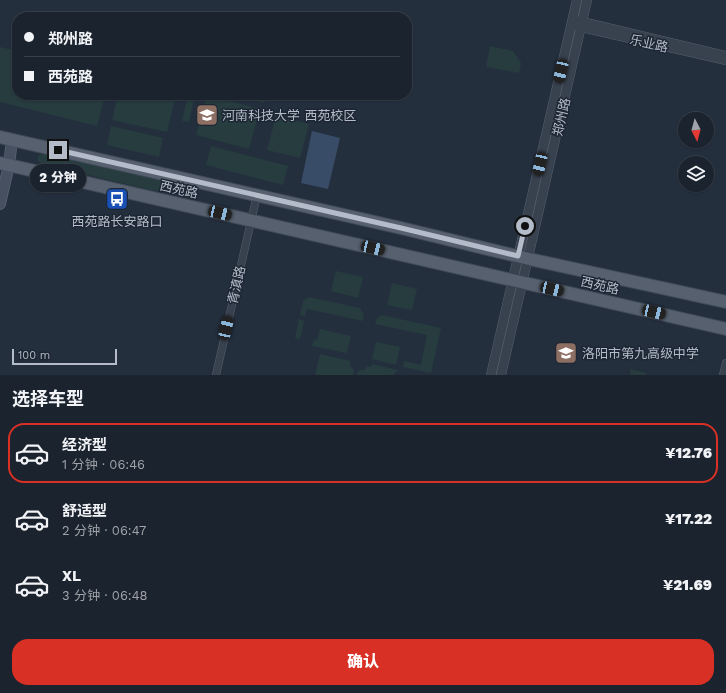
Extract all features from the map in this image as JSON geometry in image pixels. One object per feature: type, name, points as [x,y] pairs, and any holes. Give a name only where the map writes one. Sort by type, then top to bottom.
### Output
[{"type":"main road","name":"西苑路","points":[[0,137],[401,228],[523,258],[726,302]]},
{"type":"main road","points":[[0,204],[3,165],[12,140]]},
{"type":"main road","name":"西苑路","points":[[3,165],[251,220],[726,329]]},
{"type":"street","name":"郑州路","points":[[501,375],[518,281],[577,0]]},
{"type":"street","name":"郑州路","points":[[523,258],[587,0]]},
{"type":"street","name":"乐业路","points":[[572,22],[726,55]]},
{"type":"street","name":"乐业路","points":[[582,24],[726,61]]},
{"type":"street","name":"青滇路","points":[[216,375],[257,195]]},
{"type":"street","name":"郑州路","points":[[491,375],[518,281]]},
{"type":"street","points":[[723,375],[726,363]]},
{"type":"green space","points":[[490,46],[513,51],[521,63],[519,73],[486,67]]},
{"type":"green space","points":[[0,47],[12,50],[12,100],[104,100],[97,126],[0,102]]},
{"type":"green space","points":[[117,100],[175,100],[167,132],[112,120]]},
{"type":"green space","points":[[187,100],[194,100],[189,122],[182,121]]},
{"type":"green space","points":[[206,100],[226,100],[260,109],[249,149],[196,135]]},
{"type":"green space","points":[[253,100],[265,100],[264,103]]},
{"type":"green space","points":[[276,116],[309,124],[300,158],[267,150]]},
{"type":"green space","points":[[111,126],[163,138],[159,157],[107,145]]},
{"type":"green space","points":[[211,146],[288,166],[283,185],[206,165]]},
{"type":"green space","points":[[43,153],[159,180],[163,183],[163,186],[160,190],[156,191],[41,164],[38,160],[38,156]]},
{"type":"green space","points":[[336,271],[363,277],[358,298],[331,291]]},
{"type":"green space","points":[[392,283],[417,289],[412,310],[387,305]]},
{"type":"green space","points":[[309,297],[360,308],[364,315],[363,321],[307,309],[305,316],[300,315],[303,301]]},
{"type":"green space","points":[[382,315],[441,328],[431,373],[403,367],[404,361],[421,365],[427,335],[375,324],[377,318]]},
{"type":"green space","points":[[299,319],[304,321],[300,339],[295,338]]},
{"type":"green space","points":[[320,329],[351,336],[347,353],[312,346],[314,339],[317,340]]},
{"type":"green space","points":[[376,342],[400,347],[396,365],[372,359]]},
{"type":"green space","points":[[320,354],[350,361],[350,366],[354,370],[353,375],[315,375]]},
{"type":"green space","points":[[372,364],[398,370],[393,375],[357,375],[359,370],[364,370],[367,366],[371,367]]},
{"type":"green space","points":[[631,369],[646,373],[646,375],[630,375]]},
{"type":"water","points":[[312,131],[340,138],[328,189],[301,183]]},
{"type":"place","name":"河南科技大学 西苑校区","points":[[207,115]]},
{"type":"place","name":"西苑路长安路口","points":[[117,199]]},
{"type":"place","name":"洛阳市第九高级中学","points":[[566,353]]},
{"type":"route","points":[[58,150],[518,256],[525,226]]}]
